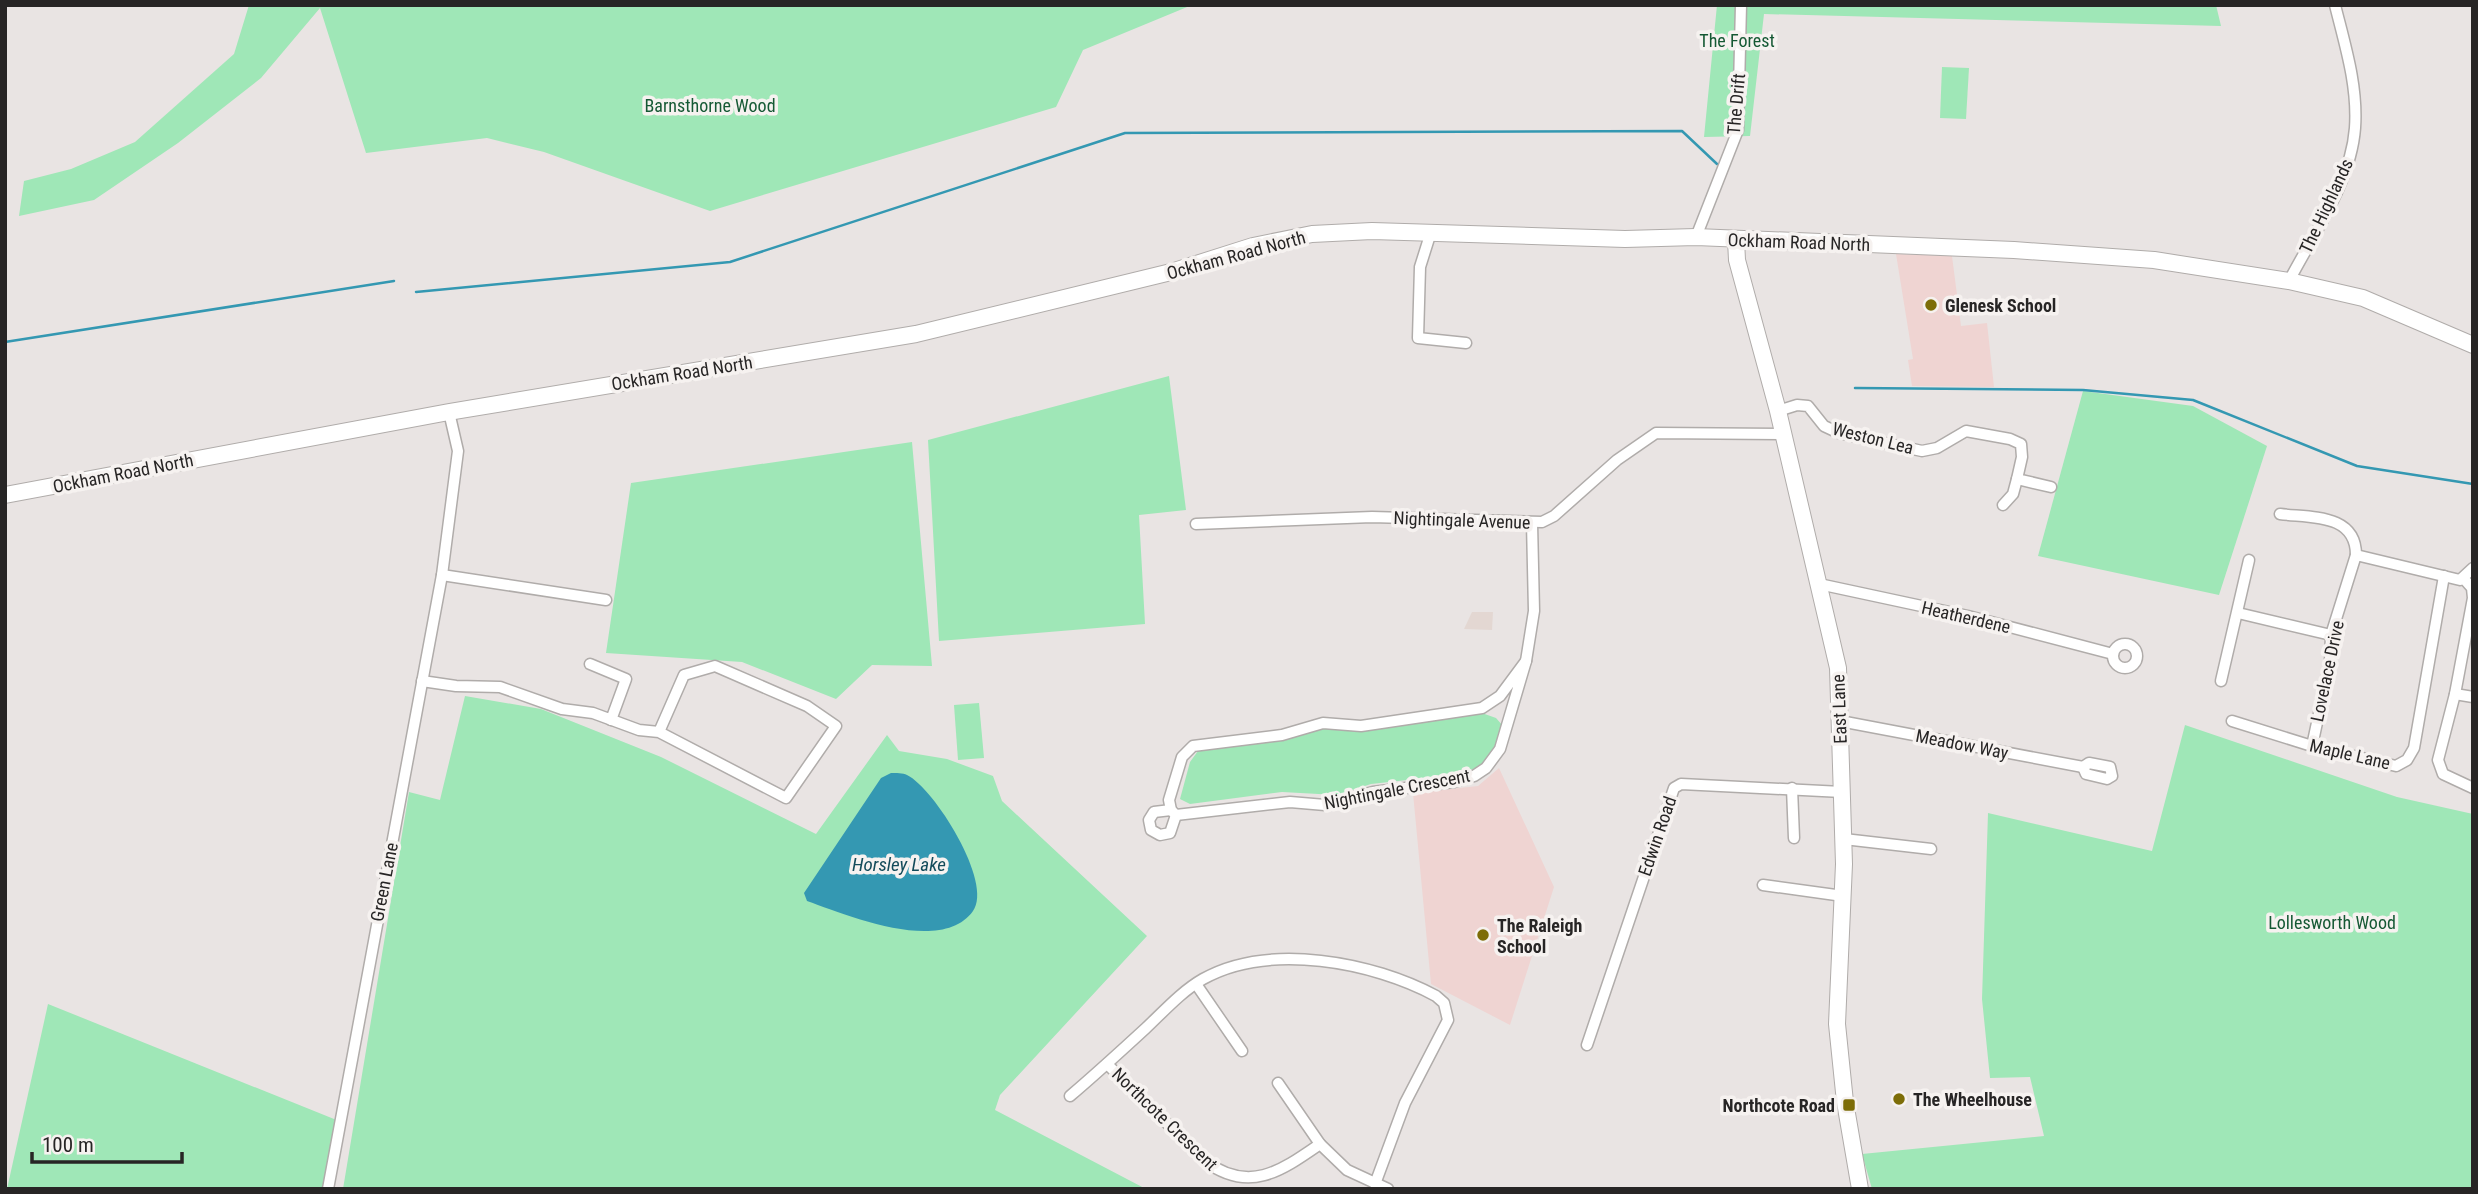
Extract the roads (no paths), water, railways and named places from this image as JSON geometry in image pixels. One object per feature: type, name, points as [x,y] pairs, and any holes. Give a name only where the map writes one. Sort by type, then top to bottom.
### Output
[{"type":"main road","name":"Ockham Road North","points":[[5,495],[449,412],[916,334],[1171,272],[1253,246],[1312,234],[1432,232],[1613,239],[1696,237],[2145,259],[2289,281],[2363,298],[2473,345]]},
{"type":"main road","name":"East Lane","points":[[1736,240],[1737,260],[1778,411],[1781,434],[1838,668],[1844,839],[1837,1024],[1845,1102],[1860,1189]]},
{"type":"street","name":"The Drift","points":[[1696,237],[1738,130],[1741,5]]},
{"type":"street","name":"The Highlands","points":[[2289,281],[2340,183],[2353,148],[2354,90],[2336,5]]},
{"type":"street","points":[[1432,232],[1420,267],[1418,338],[1466,343]]},
{"type":"street","name":"Weston Lea","points":[[1778,411],[1808,405],[1824,426],[1839,433],[1922,451],[1937,448],[1966,431],[2010,439],[2021,444],[2022,450],[2013,494],[2003,505]]},
{"type":"street","name":"Green Lane","points":[[328,1189],[442,575],[458,451],[449,412]]},
{"type":"street","name":"Nightingale Avenue","points":[[1196,524],[1372,517],[1532,523],[1554,516],[1617,460],[1656,433],[1781,434]]},
{"type":"street","points":[[2017,479],[2050,487]]},
{"type":"street","points":[[2280,514],[2333,520],[2349,531],[2356,544],[2356,555],[2464,579],[2472,588],[2470,634],[2438,765],[2443,775],[2473,788]]},
{"type":"street","name":"Nightingale Crescent","points":[[1526,661],[1500,696],[1482,708],[1361,726],[1323,723],[1282,735],[1193,746],[1182,757],[1169,800],[1173,812],[1279,803],[1325,805],[1373,792],[1461,781],[1480,773],[1500,749],[1526,661],[1533,620],[1532,523]]},
{"type":"street","name":"Lovelace Drive","points":[[2312,746],[2330,662],[2331,635],[2356,555]]},
{"type":"street","points":[[2221,681],[2249,560]]},
{"type":"street","points":[[2464,579],[2473,568]]},
{"type":"street","points":[[442,575],[606,600]]},
{"type":"street","name":"Maple Lane","points":[[2232,721],[2312,746],[2396,766],[2407,760],[2414,748],[2444,576]]},
{"type":"street","name":"Heatherdene","points":[[1819,584],[1968,617],[2113,654]]},
{"type":"street","points":[[2238,613],[2331,635]]},
{"type":"street","points":[[590,664],[626,679],[611,720]]},
{"type":"street","points":[[422,681],[456,686],[500,687],[562,709],[593,713],[639,730],[659,732],[786,798],[836,726],[807,706],[715,666],[684,675],[659,732]]},
{"type":"street","points":[[2455,694],[2473,697]]},
{"type":"street","points":[[1482,708],[1493,706],[1502,709],[1507,726]]},
{"type":"street","name":"Meadow Way","points":[[1840,721],[2083,767]]},
{"type":"street","name":"Edwin Road","points":[[1587,1045],[1674,788],[1682,784],[1842,792]]},
{"type":"street","points":[[1792,788],[1794,838]]},
{"type":"street","points":[[1844,839],[1931,849]]},
{"type":"street","points":[[1763,885],[1843,896]]},
{"type":"street","name":"Northcote Crescent","points":[[1070,1096],[1196,984],[1219,972],[1252,964],[1314,960],[1374,971],[1440,999],[1448,1014],[1447,1026],[1405,1103],[1376,1184]]},
{"type":"street","points":[[1196,984],[1242,1051]]},
{"type":"street","name":"Northcote Crescent","points":[[1107,1065],[1205,1161],[1231,1177],[1251,1180],[1271,1176],[1320,1144]]},
{"type":"street","points":[[1278,1083],[1320,1144],[1347,1170],[1388,1189]]},
{"type":"water","name":"Horsley Lake","points":[[891,773],[907,775],[932,798],[958,837],[968,859],[977,898],[973,911],[959,924],[939,930],[893,928],[807,901],[804,893],[881,778]]},
{"type":"waterway","points":[[416,292],[730,262],[1125,133],[1682,131],[1717,164]]},
{"type":"waterway","points":[[5,342],[394,281]]},
{"type":"waterway","points":[[1855,388],[2083,390],[2193,400],[2357,466],[2473,484]]},
{"type":"place","name":"Glenesk School","points":[[1931,305]]},
{"type":"place","name":"The Raleigh School","points":[[1483,935]]},
{"type":"place","name":"The Wheelhouse","points":[[1899,1099]]},
{"type":"place","name":"Northcote Road","points":[[1849,1105]]},
{"type":"park label","name":"The Forest","points":[[1737,40]]},
{"type":"park label","name":"Barnsthorne Wood","points":[[710,105]]},
{"type":"park label","name":"Lollesworth Wood","points":[[2332,922]]}]
